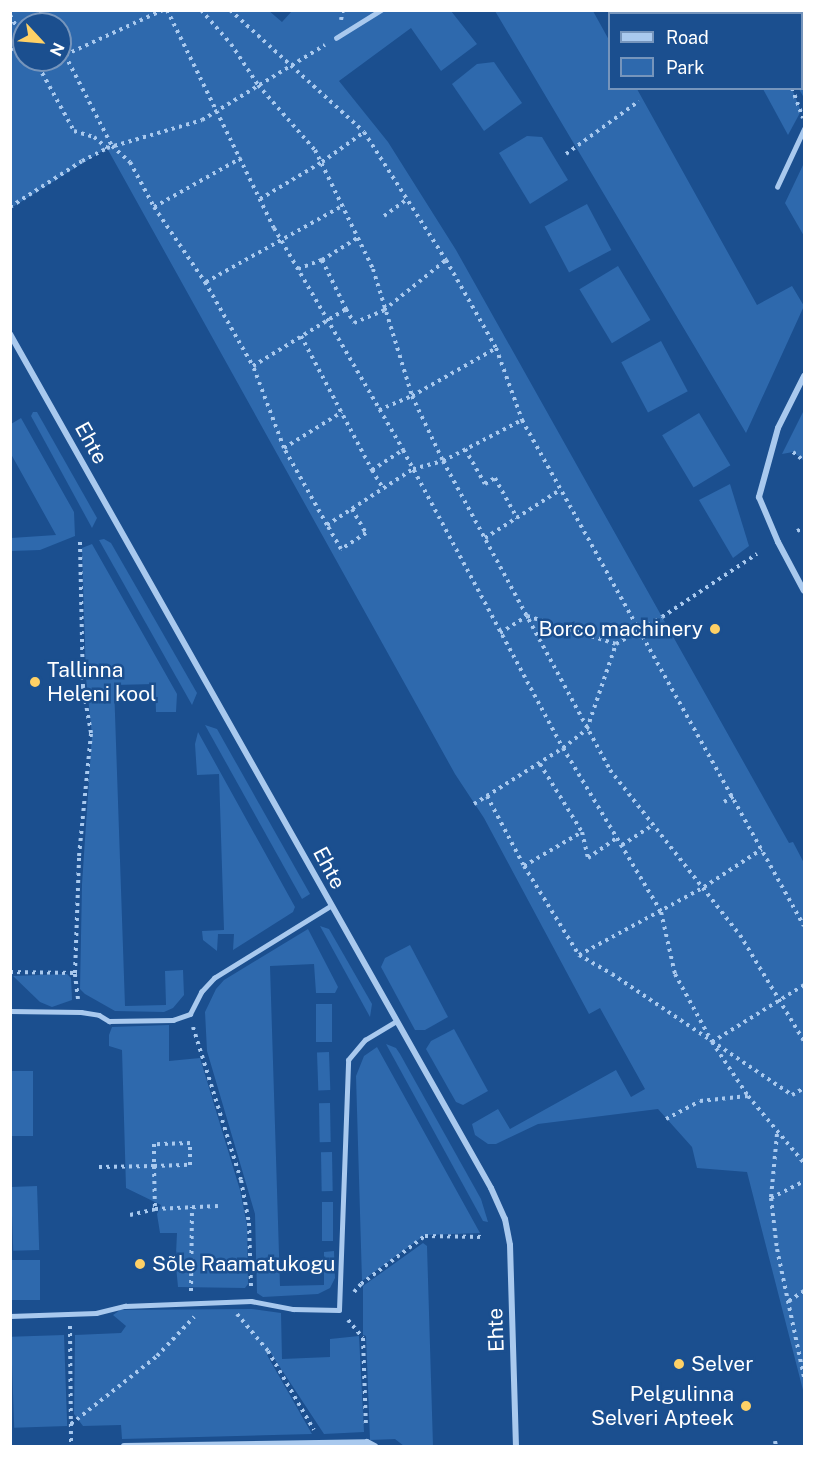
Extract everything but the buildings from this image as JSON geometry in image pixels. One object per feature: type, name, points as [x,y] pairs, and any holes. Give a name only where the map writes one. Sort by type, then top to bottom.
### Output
[{"type":"street","name":"Ehte","points":[[10,334],[395,1022],[491,1188],[505,1219],[510,1245],[516,1446]]},
{"type":"street","points":[[804,376],[778,428],[759,497],[778,542],[804,591]]},
{"type":"street","points":[[124,1446],[367,1442],[375,1446]]},
{"type":"lane","points":[[336,38],[381,10]]},
{"type":"lane","points":[[777,187],[804,129]]},
{"type":"lane","points":[[10,1011],[81,1012],[99,1015],[109,1021],[173,1020],[190,1014],[201,992],[214,978],[330,906]]},
{"type":"lane","points":[[10,1316],[96,1313],[125,1306],[251,1301],[293,1309],[339,1310],[348,1060],[365,1040],[395,1022]]},
{"type":"path","points":[[72,52],[163,10]]},
{"type":"path","points":[[167,10],[281,240],[403,450],[562,748],[618,837],[661,912],[675,974],[712,1042],[748,1096],[804,1163]]},
{"type":"path","points":[[201,10],[231,44],[258,85],[315,150],[322,162],[373,269],[412,396],[443,460],[610,770],[740,935],[804,1041]]},
{"type":"path","points":[[230,10],[364,132],[446,260],[496,348],[522,420],[638,631],[734,796],[804,926]]},
{"type":"path","points":[[10,207],[106,148],[202,120],[336,38]]},
{"type":"path","points":[[72,69],[112,146],[130,162],[154,207],[205,282],[253,366],[285,448],[341,549],[366,533],[352,509]]},
{"type":"path","points":[[42,72],[74,131],[94,137],[106,148]]},
{"type":"path","points":[[793,90],[804,122]]},
{"type":"path","points":[[567,154],[639,101]]},
{"type":"path","points":[[260,199],[322,162],[364,132]]},
{"type":"path","points":[[154,207],[241,158]]},
{"type":"path","points":[[384,216],[407,199]]},
{"type":"path","points":[[205,282],[344,205]]},
{"type":"path","points":[[298,269],[322,260],[359,237]]},
{"type":"path","points":[[322,260],[354,323],[384,310],[446,260]]},
{"type":"path","points":[[253,366],[346,309]]},
{"type":"path","points":[[301,336],[383,488]]},
{"type":"path","points":[[380,410],[412,396],[496,348]]},
{"type":"path","points":[[285,448],[342,412]]},
{"type":"path","points":[[327,525],[413,469],[443,460],[522,420]]},
{"type":"path","points":[[465,449],[484,484],[495,478],[517,518]]},
{"type":"path","points":[[372,470],[403,450]]},
{"type":"path","points":[[793,452],[804,462]]},
{"type":"path","points":[[485,538],[560,490]]},
{"type":"path","points":[[797,531],[804,528]]},
{"type":"path","points":[[80,542],[83,687],[91,733],[79,856],[75,973],[81,1012]]},
{"type":"path","points":[[474,804],[540,764],[587,729],[616,644],[757,554]]},
{"type":"path","points":[[500,633],[527,616],[616,644]]},
{"type":"path","points":[[540,764],[582,832],[588,858],[618,837]]},
{"type":"path","points":[[487,796],[524,866],[579,955],[612,974],[792,1095],[804,1088]]},
{"type":"path","points":[[724,802],[734,796]]},
{"type":"path","points":[[622,845],[653,825]]},
{"type":"path","points":[[524,866],[582,832]]},
{"type":"path","points":[[579,955],[661,912],[762,849]]},
{"type":"path","points":[[10,972],[75,973]]},
{"type":"path","points":[[712,1042],[804,985]]},
{"type":"path","points":[[190,1014],[241,1180],[249,1223],[251,1301]]},
{"type":"path","points":[[666,1119],[700,1101],[748,1096]]},
{"type":"path","points":[[778,1133],[771,1198],[777,1249],[804,1377]]},
{"type":"path","points":[[99,1167],[154,1166],[190,1165],[190,1143],[154,1144],[154,1166],[155,1209]]},
{"type":"path","points":[[771,1198],[804,1180]]},
{"type":"path","points":[[130,1215],[155,1209],[218,1206]]},
{"type":"path","points":[[192,1208],[192,1304]]},
{"type":"path","points":[[367,1442],[363,1338],[339,1310],[362,1284],[425,1236],[484,1237]]},
{"type":"path","points":[[789,1301],[804,1291]]},
{"type":"path","points":[[227,1302],[268,1351],[321,1443]]},
{"type":"path","points":[[71,1424],[157,1356],[207,1303]]},
{"type":"path","points":[[70,1314],[71,1446]]},
{"type":"green space","points":[[268,10],[282,22],[292,11],[451,11],[477,44],[441,71],[411,28],[339,81],[388,142],[456,250],[789,843],[793,842],[804,863],[804,1394],[747,1172],[697,1168],[692,1147],[658,1109],[538,1124],[496,1144],[488,1144],[475,1135],[472,1124],[498,1109],[510,1129],[616,1070],[631,1097],[645,1089],[600,1008],[589,1014],[484,818],[455,774],[107,148],[11,208],[10,11]]},
{"type":"green space","points":[[495,11],[593,11],[608,38],[608,90],[638,90],[757,305],[792,286],[804,306],[746,433]]},
{"type":"green space","points":[[804,11],[804,98],[800,90],[803,90],[803,12],[722,12]]},
{"type":"green space","points":[[494,62],[522,103],[484,131],[452,84],[477,64]]},
{"type":"green space","points":[[764,90],[792,90],[801,111],[788,135]]},
{"type":"green space","points":[[527,136],[542,137],[568,180],[530,204],[499,153]]},
{"type":"green space","points":[[804,163],[804,236],[785,203]]},
{"type":"green space","points":[[587,204],[611,250],[569,272],[545,227]]},
{"type":"green space","points":[[618,266],[650,320],[612,343],[579,289]]},
{"type":"green space","points":[[661,341],[688,391],[648,412],[621,362]]},
{"type":"green space","points":[[804,410],[803,460],[793,452],[782,454]]},
{"type":"green space","points":[[33,412],[37,412],[97,518],[92,528],[31,416]]},
{"type":"green space","points":[[699,413],[730,465],[694,487],[662,435]]},
{"type":"green space","points":[[21,418],[74,512],[75,536],[40,550],[11,551],[11,538],[56,535],[11,454],[11,424]]},
{"type":"green space","points":[[730,484],[749,546],[733,558],[699,500]]},
{"type":"green space","points":[[104,539],[111,543],[197,693],[192,705],[99,540]]},
{"type":"green space","points":[[92,544],[177,694],[176,712],[156,712],[155,684],[114,685],[125,1006],[166,1005],[165,971],[183,970],[184,995],[173,1008],[164,1012],[115,1011],[80,989],[82,884],[92,735],[86,678],[82,548]]},
{"type":"green space","points":[[205,725],[217,729],[310,894],[302,899]]},
{"type":"green space","points":[[198,732],[295,907],[293,912],[233,950],[234,934],[218,934],[217,951],[203,940],[202,931],[224,930],[219,774],[197,775],[195,744]]},
{"type":"green space","points":[[320,926],[329,929],[372,1004],[370,1017]]},
{"type":"green space","points":[[308,929],[338,987],[335,993],[316,993],[314,964],[270,966],[280,1286],[324,1285],[324,1252],[334,1251],[335,1278],[330,1288],[318,1294],[263,1297],[257,1293],[255,1214],[207,1051],[205,1012],[216,989],[224,980]]},
{"type":"green space","points":[[410,945],[448,1017],[425,1030],[415,1030],[381,967],[385,958]]},
{"type":"green space","points":[[67,974],[71,978],[72,1000],[52,1007],[40,1002],[13,976]]},
{"type":"green space","points":[[316,1004],[332,1004],[332,1042],[316,1042]]},
{"type":"green space","points":[[169,1025],[169,1061],[200,1058],[240,1190],[247,1225],[248,1284],[245,1288],[178,1287],[176,1266],[181,1265],[183,1259],[176,1254],[177,1233],[160,1233],[157,1214],[161,1205],[126,1188],[122,1050],[109,1046],[109,1035],[112,1027]]},
{"type":"green space","points":[[454,1029],[488,1091],[463,1105],[456,1102],[426,1049],[431,1041]]},
{"type":"green space","points":[[386,1044],[396,1048],[400,1054],[481,1199],[488,1222],[483,1221]]},
{"type":"green space","points":[[377,1047],[480,1233],[425,1235],[362,1281],[356,1076],[364,1056]]},
{"type":"green space","points":[[317,1052],[329,1052],[330,1090],[318,1090]]},
{"type":"green space","points":[[10,1071],[33,1071],[33,1136],[10,1136]]},
{"type":"green space","points":[[319,1103],[330,1103],[331,1142],[320,1142]]},
{"type":"green space","points":[[321,1152],[332,1152],[333,1191],[322,1191]]},
{"type":"green space","points":[[37,1186],[39,1250],[13,1251],[11,1187]]},
{"type":"green space","points":[[322,1202],[333,1202],[333,1241],[322,1241]]},
{"type":"green space","points":[[423,1243],[427,1246],[433,1446],[404,1446],[395,1439],[370,1440],[366,1336],[363,1335],[363,1286]]},
{"type":"green space","points":[[11,1260],[40,1260],[40,1300],[11,1300]]},
{"type":"green space","points":[[252,1309],[281,1313],[282,1359],[330,1357],[330,1339],[359,1336],[364,1432],[324,1434],[270,1352],[267,1355],[312,1434],[122,1439],[121,1425],[83,1426],[74,1414],[75,1335],[121,1333],[126,1326],[113,1315],[120,1310]]},
{"type":"green space","points":[[64,1335],[67,1426],[14,1428],[11,1337]]},
{"type":"place","name":"Borco machinery","points":[[715,629]]},
{"type":"place","name":"Tallinna Heleni kool","points":[[35,682]]},
{"type":"place","name":"Sõle Raamatukogu","points":[[140,1264]]},
{"type":"place","name":"Selver","points":[[679,1364]]},
{"type":"place","name":"Pelgulinna Selveri Apteek","points":[[746,1406]]}]
